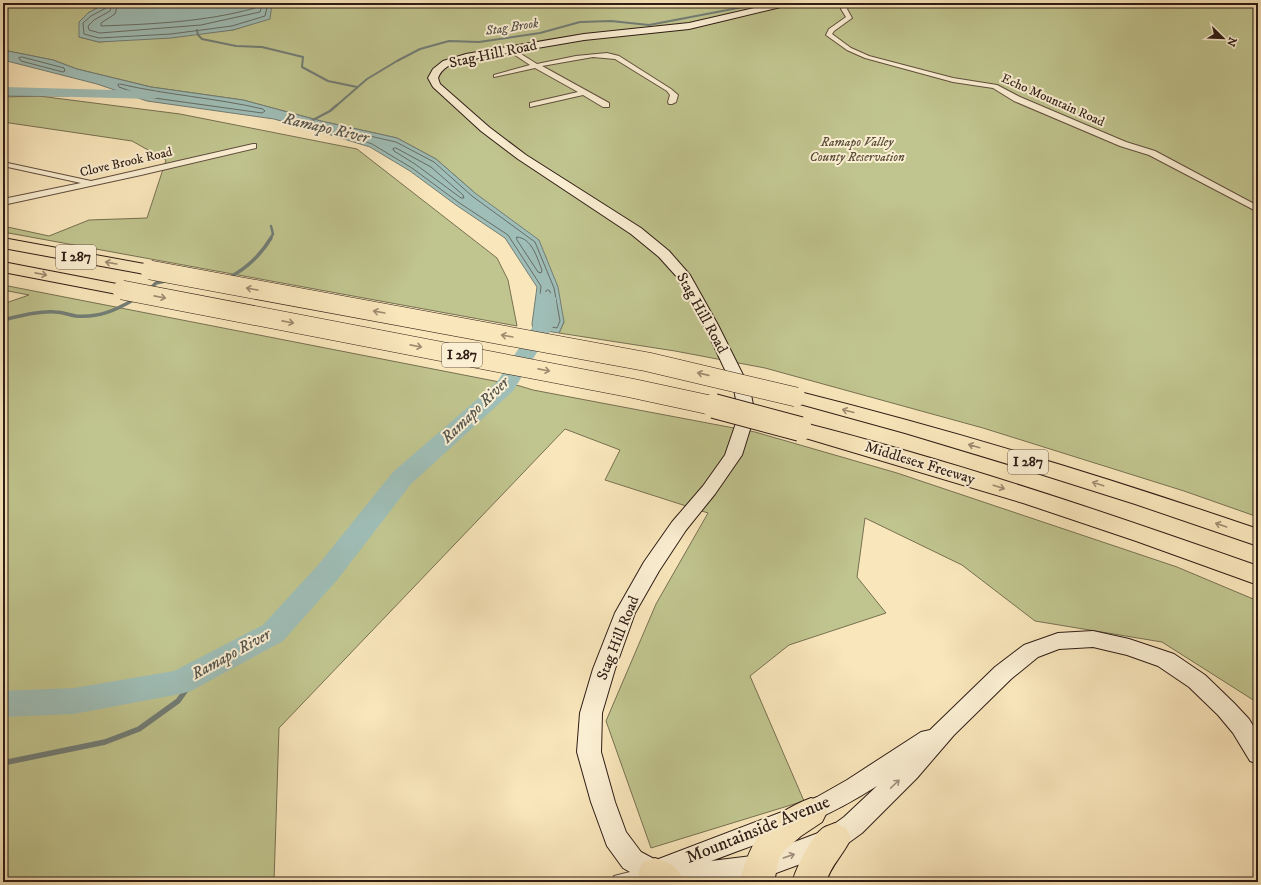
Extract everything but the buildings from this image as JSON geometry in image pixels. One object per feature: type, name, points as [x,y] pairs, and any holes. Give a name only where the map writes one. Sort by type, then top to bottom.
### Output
[{"type":"highway","name":"I 287","points":[[3,243],[648,362],[796,397],[1007,456],[1258,538]]},
{"type":"highway","name":"Middlesex Freeway","points":[[3,267],[632,388],[718,407],[918,462],[1039,500]]},
{"type":"highway","name":"I 287","points":[[1039,500],[1258,576]]},
{"type":"highway","points":[[1039,500],[1258,585]]},
{"type":"highway","points":[[758,874],[767,848],[780,832],[811,812]]},
{"type":"highway","points":[[809,882],[814,865],[824,849],[835,838]]},
{"type":"street","name":"Stag Hill Road","points":[[660,879],[632,860],[616,838],[603,802],[589,752],[591,713],[604,669],[625,613],[659,555],[679,526],[709,490],[733,455],[744,423],[742,389],[711,325],[683,275],[664,254],[636,231],[522,157],[485,129],[434,81],[433,74],[436,70],[453,60],[584,37],[689,26],[786,3]]},
{"type":"street","name":"Echo Mountain Road","points":[[847,3],[844,9],[849,18],[831,30],[829,35],[849,50],[953,80],[995,86],[1017,99],[1123,144],[1152,153],[1258,209]]},
{"type":"street","points":[[511,50],[536,66],[606,105]]},
{"type":"street","points":[[496,76],[536,66],[596,55],[612,55],[669,90],[674,95],[672,102]]},
{"type":"street","points":[[533,105],[584,93]]},
{"type":"street","name":"Clove Brook Road","points":[[3,202],[253,146]]},
{"type":"street","points":[[3,164],[93,183]]},
{"type":"street","name":"Mountainside Avenue","points":[[660,879],[698,875],[758,874],[835,838],[852,825],[909,771],[946,728],[1003,673],[1031,651],[1058,641],[1093,640],[1129,647],[1166,660],[1197,681],[1226,709],[1241,726],[1258,754]]},
{"type":"street","name":"Mountainside Avenue","points":[[660,879],[681,861],[811,812],[854,788],[946,728]]},
{"type":"street","points":[[620,882],[660,879]]},
{"type":"green space","name":"Ramapo Valley County Reservation","points":[[3,3],[106,3],[88,13],[79,37],[99,42],[233,30],[248,25],[270,11],[272,3],[1258,3],[1258,517],[1184,491],[983,428],[765,368],[675,351],[559,333],[564,322],[475,193],[436,159],[397,138],[321,121],[243,100],[151,87],[77,69],[53,60],[3,50]]},
{"type":"green space","points":[[39,96],[180,114],[357,149],[497,258],[508,280],[517,326],[3,232],[3,226],[49,236],[89,220],[147,218],[166,160],[132,141],[3,122],[3,97]]},
{"type":"green space","points":[[3,285],[520,386],[533,390],[755,432],[897,473],[1177,567],[1258,601],[1258,703],[1162,642],[1035,621],[962,565],[865,518],[857,577],[886,613],[789,645],[750,676],[804,801],[651,848],[606,721],[656,604],[708,513],[605,480],[620,450],[565,429],[279,728],[274,882],[3,882],[3,304],[29,295],[3,290]]},
{"type":"water","points":[[106,3],[272,3],[270,19],[233,30],[171,38],[99,42],[79,37],[79,22],[88,13]]},
{"type":"water","points":[[3,50],[53,60],[77,69],[151,87],[243,100],[321,121],[397,138],[436,159],[475,193],[539,240],[558,287],[564,322],[559,333],[533,329],[532,324],[537,287],[505,238],[456,205],[410,171],[370,147],[274,119],[147,101],[97,84],[3,60]]},
{"type":"water","points":[[3,89],[65,90],[70,96],[3,96]]},
{"type":"waterway","name":"Stag Brook","points":[[336,106],[367,79],[397,61],[420,49],[449,41],[479,42],[540,33],[580,22],[611,21],[649,25],[764,3]]},
{"type":"waterway","points":[[197,30],[198,35],[202,39],[236,46],[262,47],[303,57],[302,67],[328,81],[357,87]]},
{"type":"waterway","name":"Ramapo River","points":[[3,91],[152,95]]},
{"type":"waterway","name":"Stag Brook","points":[[311,121],[330,111],[337,105]]},
{"type":"waterway","points":[[270,239],[273,234],[271,226]]},
{"type":"waterway","points":[[228,278],[252,261],[262,251],[271,238]]},
{"type":"waterway","points":[[149,290],[156,283],[165,281]]},
{"type":"waterway","name":"Ramapo River","points":[[3,704],[74,701],[180,682],[273,633],[328,572],[402,478],[505,386],[547,320],[546,298]]},
{"type":"waterway","points":[[3,320],[42,312],[61,312],[76,316],[92,316],[114,310],[135,299]]},
{"type":"waterway","points":[[3,763],[105,742],[139,729],[178,701],[199,672]]}]
